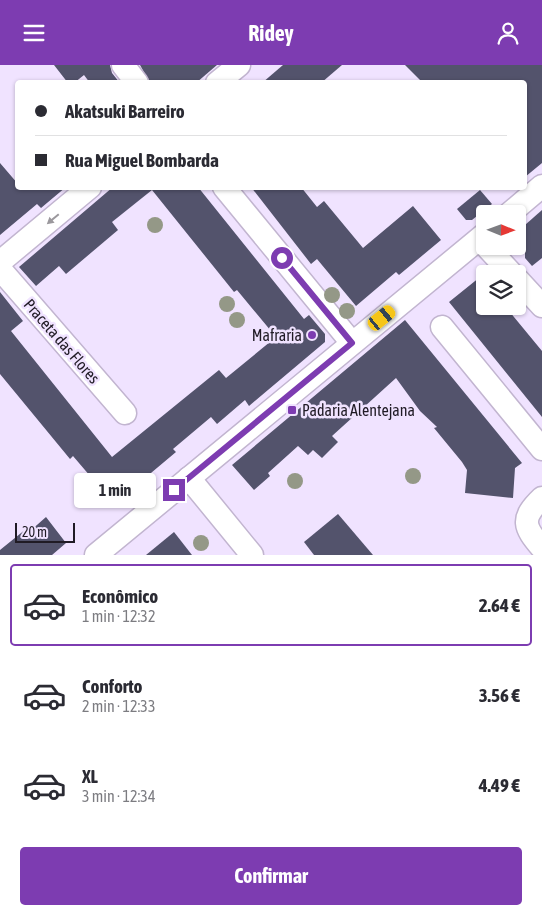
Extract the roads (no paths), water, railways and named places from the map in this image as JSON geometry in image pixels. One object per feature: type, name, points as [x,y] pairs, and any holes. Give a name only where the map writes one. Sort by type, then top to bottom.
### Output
[{"type":"street","points":[[123,65],[135,80]]},
{"type":"street","points":[[221,80],[239,65]]},
{"type":"street","points":[[520,205],[542,186]]},
{"type":"street","points":[[0,262],[86,190]]},
{"type":"street","points":[[226,190],[352,343]]},
{"type":"street","points":[[96,555],[352,343],[476,247]]},
{"type":"street","points":[[496,255],[504,265]]},
{"type":"street","name":"Praceta das Flores","points":[[0,269],[125,413]]},
{"type":"street","points":[[526,289],[542,306]]},
{"type":"street","points":[[442,327],[542,449]]},
{"type":"street","points":[[189,478],[252,555]]},
{"type":"street","points":[[542,498],[531,509],[527,519],[527,531],[542,549]]},
{"type":"place","name":"Mafraria","points":[[312,335]]},
{"type":"place","name":"Padaria Alentejana","points":[[292,410]]}]
